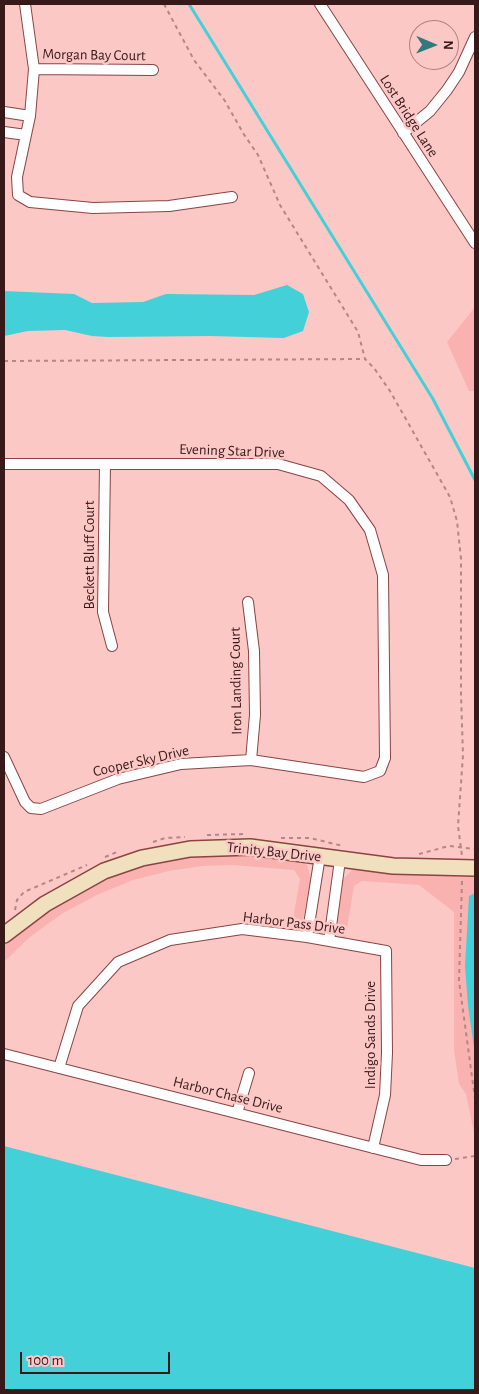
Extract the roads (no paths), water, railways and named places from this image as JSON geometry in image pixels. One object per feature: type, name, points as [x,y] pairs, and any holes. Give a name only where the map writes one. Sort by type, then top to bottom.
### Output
[{"type":"street","points":[[25,4],[34,69],[30,116],[17,176],[18,195],[30,202],[93,208],[169,206],[232,197]]},
{"type":"street","points":[[322,7],[333,4]]},
{"type":"street","name":"Lost Bridge Lane","points":[[322,7],[475,243]]},
{"type":"street","points":[[403,133],[430,111],[447,90],[459,72],[475,37]]},
{"type":"street","name":"Morgan Bay Court","points":[[34,69],[153,70]]},
{"type":"street","points":[[4,112],[30,116]]},
{"type":"street","points":[[4,132],[26,135]]},
{"type":"street","name":"Evening Star Drive","points":[[4,464],[278,464],[321,476],[349,500],[370,530],[383,575],[385,758],[380,771]]},
{"type":"street","name":"Beckett Bluff Court","points":[[106,464],[102,612],[112,646]]},
{"type":"street","name":"Iron Landing Court","points":[[248,602],[254,651],[255,715],[251,760]]},
{"type":"street","name":"Cooper Sky Drive","points":[[4,757],[25,802],[31,808],[41,809],[81,791],[118,779],[181,764],[251,760],[364,777],[380,771]]},
{"type":"street","name":"Trinity Bay Drive","points":[[6,927],[69,889],[104,871],[142,858],[190,849],[250,847],[340,860],[402,866],[467,869]]},
{"type":"street","points":[[307,937],[320,856]]},
{"type":"street","points":[[329,941],[340,860]]},
{"type":"street","name":"Harbor Pass Drive","points":[[59,1068],[78,1006],[118,962],[170,940],[242,929],[307,937],[386,951]]},
{"type":"street","name":"Indigo Sands Drive","points":[[373,1148],[385,1095],[387,1053],[386,951]]},
{"type":"street","name":"Harbor Chase Drive","points":[[4,1054],[421,1160],[446,1160]]},
{"type":"street","points":[[237,1113],[249,1073]]},
{"type":"water","points":[[287,285],[303,294],[309,312],[303,331],[284,338],[210,336],[108,337],[92,336],[65,330],[28,331],[4,336],[4,291],[74,294],[92,303],[143,302],[166,294],[254,295]]},
{"type":"water","points":[[475,893],[475,1054],[468,1006],[465,966],[469,896]]},
{"type":"water","points":[[4,1146],[475,1268],[475,1390],[4,1390]]},
{"type":"waterway","points":[[189,4],[433,399],[475,480]]}]
